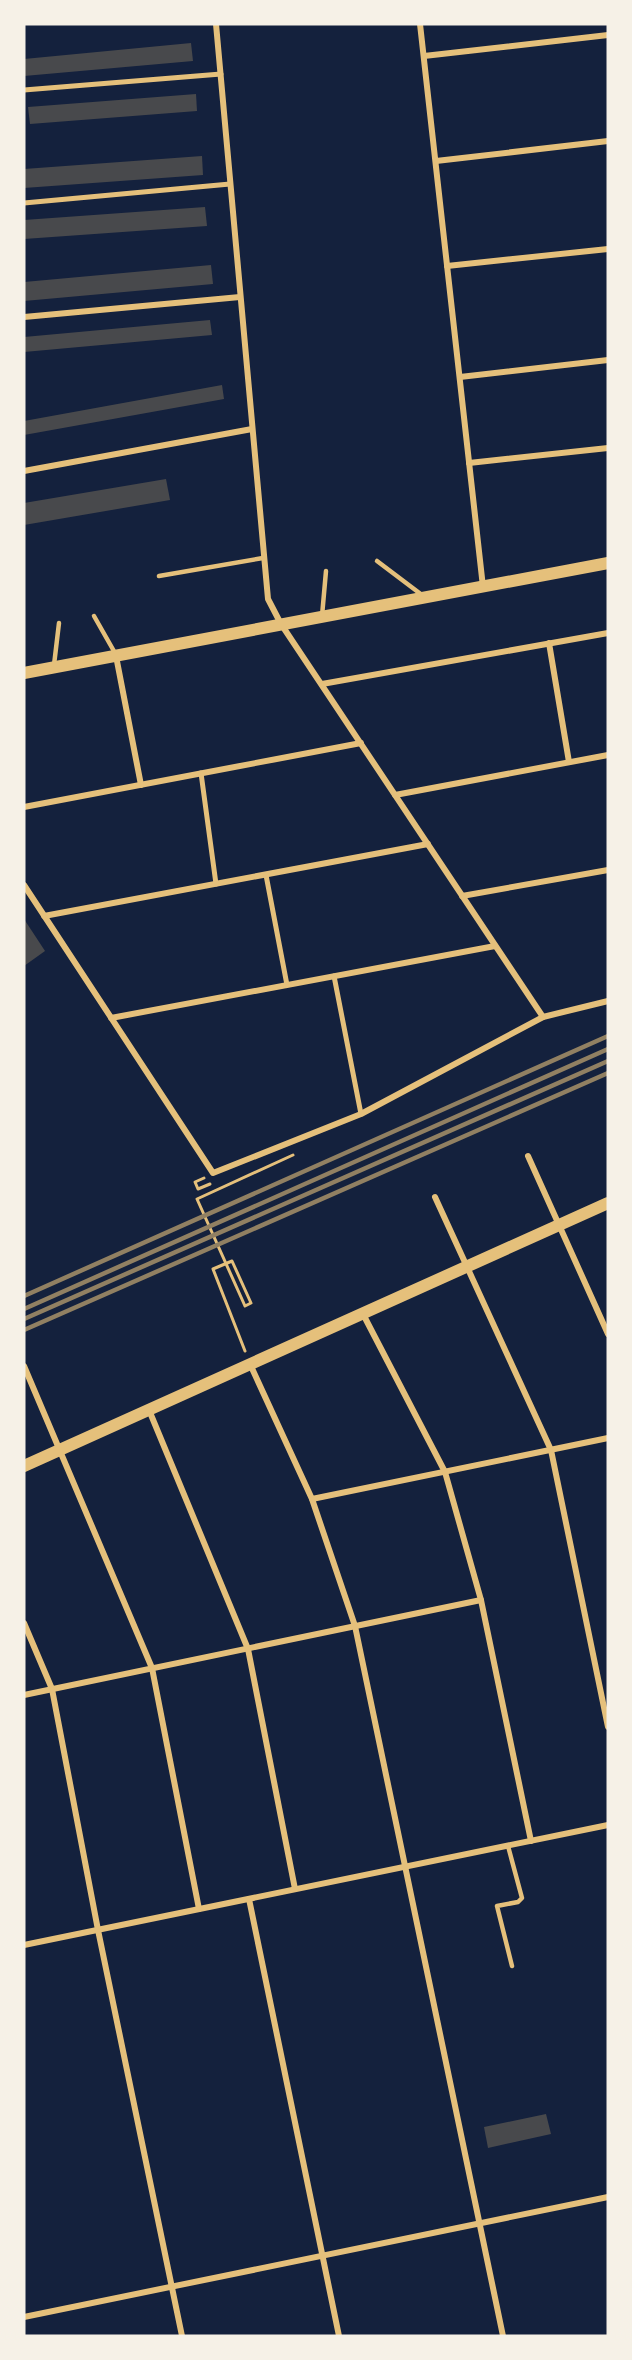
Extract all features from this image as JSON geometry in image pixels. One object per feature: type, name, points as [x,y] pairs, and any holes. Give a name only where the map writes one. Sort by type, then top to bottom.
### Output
[{"type":"main road","points":[[24,673],[608,563]]},
{"type":"main road","points":[[24,1466],[608,1203]]},
{"type":"street","points":[[216,24],[268,598],[281,624],[543,1017]]},
{"type":"street","points":[[420,24],[483,588]]},
{"type":"street","points":[[424,56],[608,35]]},
{"type":"street","points":[[24,90],[221,74]]},
{"type":"street","points":[[436,161],[608,141]]},
{"type":"street","points":[[24,203],[231,184]]},
{"type":"street","points":[[447,266],[608,249]]},
{"type":"street","points":[[24,317],[240,297]]},
{"type":"street","points":[[460,377],[608,360]]},
{"type":"street","points":[[24,471],[252,429]]},
{"type":"street","points":[[469,463],[608,448]]},
{"type":"street","points":[[322,684],[608,633]]},
{"type":"street","points":[[549,643],[569,762]]},
{"type":"street","points":[[116,656],[141,785]]},
{"type":"street","points":[[24,807],[361,743]]},
{"type":"street","points":[[395,795],[608,755]]},
{"type":"street","points":[[201,773],[216,884]]},
{"type":"street","points":[[44,916],[428,844]]},
{"type":"street","points":[[462,896],[608,870]]},
{"type":"street","points":[[266,875],[286,985]]},
{"type":"street","points":[[24,885],[213,1173],[361,1114],[543,1017],[608,1000]]},
{"type":"street","points":[[111,1018],[495,946]]},
{"type":"street","points":[[334,976],[361,1114]]},
{"type":"street","points":[[528,1156],[608,1334]]},
{"type":"street","points":[[435,1197],[465,1268],[550,1450],[608,1727]]},
{"type":"street","points":[[363,1314],[446,1472],[481,1600],[531,1841]]},
{"type":"street","points":[[250,1364],[312,1499],[355,1626],[503,2336]]},
{"type":"street","points":[[24,1365],[152,1668],[199,1909]]},
{"type":"street","points":[[149,1410],[248,1649],[295,1890]]},
{"type":"street","points":[[312,1499],[608,1438]]},
{"type":"street","points":[[24,1695],[481,1600]]},
{"type":"street","points":[[24,1623],[52,1689],[98,1930],[182,2336]]},
{"type":"street","points":[[24,1945],[608,1825]]},
{"type":"street","points":[[249,1899],[339,2336]]},
{"type":"street","points":[[24,2317],[608,2197]]},
{"type":"lane","points":[[159,576],[263,558]]},
{"type":"lane","points":[[377,561],[427,598]]},
{"type":"lane","points":[[322,616],[326,571]]},
{"type":"lane","points":[[94,616],[116,656]]},
{"type":"lane","points":[[54,668],[59,623]]},
{"type":"lane","points":[[508,1846],[522,1898],[518,1902],[502,1903],[497,1906],[512,1966]]},
{"type":"path","points":[[196,1199],[245,1306],[251,1303],[232,1260],[213,1269],[245,1351]]},
{"type":"building","points":[[191,43],[193,61],[24,76],[24,59]]},
{"type":"building","points":[[196,94],[197,111],[30,124],[28,107]]},
{"type":"building","points":[[202,156],[203,175],[24,188],[24,169]]},
{"type":"building","points":[[205,207],[207,226],[24,239],[24,220]]},
{"type":"building","points":[[211,265],[213,284],[24,301],[24,282]]},
{"type":"building","points":[[210,320],[212,335],[24,352],[24,337]]},
{"type":"building","points":[[222,385],[224,399],[24,435],[24,421]]},
{"type":"building","points":[[166,479],[170,500],[24,525],[24,503]]},
{"type":"building","points":[[24,919],[45,951],[24,966]]},
{"type":"building","points":[[546,2114],[551,2134],[488,2148],[484,2127]]},
{"type":"railway","points":[[24,1296],[608,1036]]},
{"type":"railway","points":[[24,1309],[608,1049]]},
{"type":"railway","points":[[24,1319],[608,1061]]},
{"type":"railway","points":[[24,1330],[608,1073]]}]
